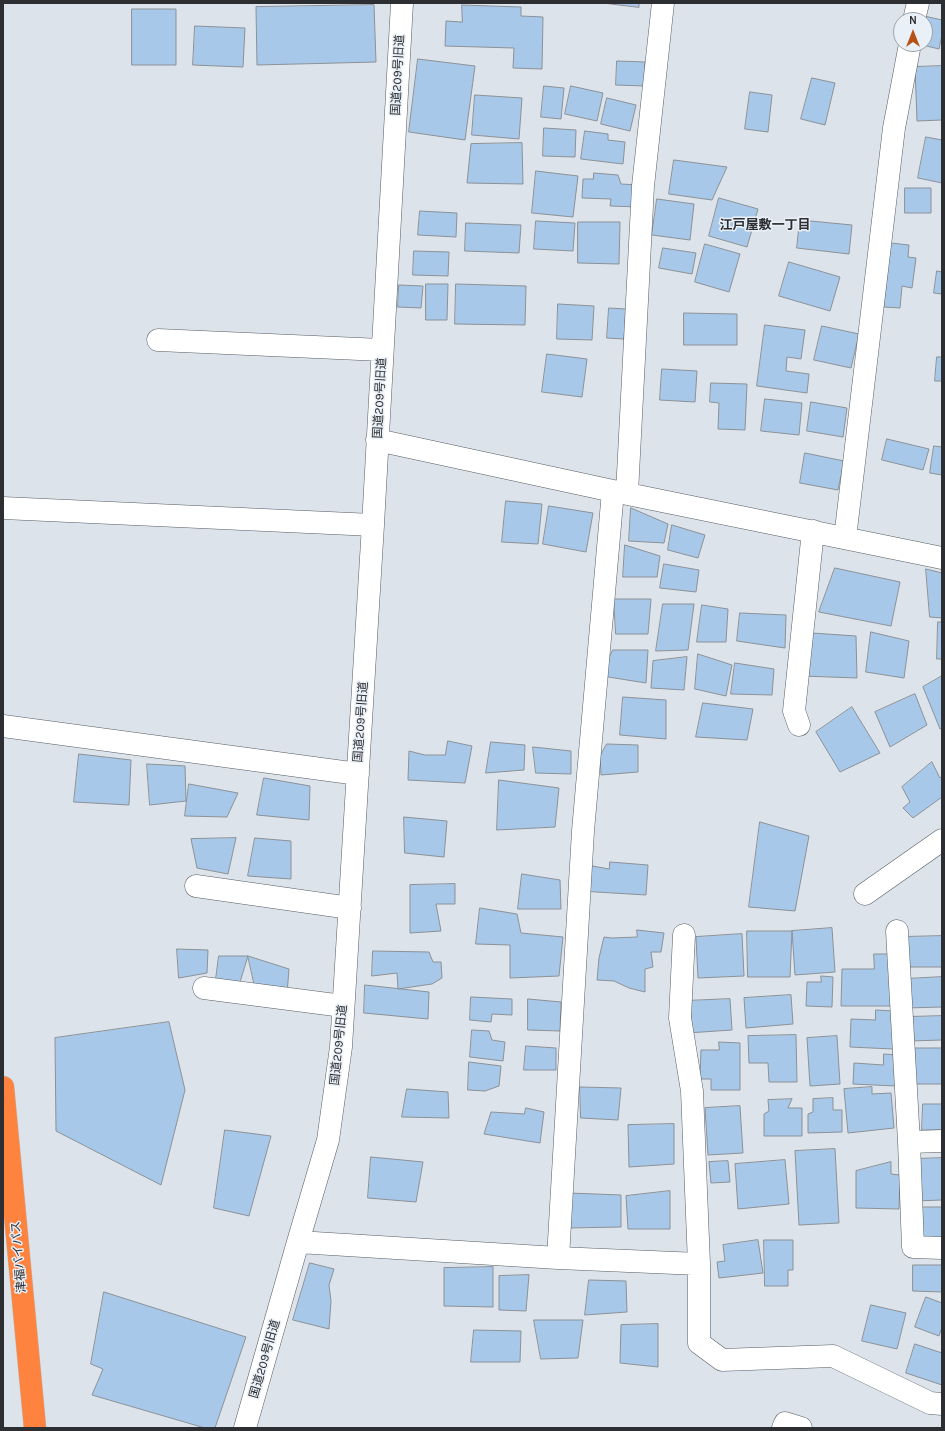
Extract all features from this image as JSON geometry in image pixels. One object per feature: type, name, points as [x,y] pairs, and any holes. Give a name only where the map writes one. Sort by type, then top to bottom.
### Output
[{"type":"highway","name":"津福バイパス","points":[[3,1087],[35,1428]]},
{"type":"street","name":"国道209号旧道","points":[[245,1428],[328,1140],[341,1047],[373,525],[402,3]]},
{"type":"street","points":[[558,1258],[583,831],[620,492],[643,186],[663,3]]},
{"type":"street","points":[[845,538],[894,128],[908,52]]},
{"type":"street","points":[[158,340],[382,350]]},
{"type":"street","points":[[377,440],[620,492],[942,558]]},
{"type":"street","points":[[3,508],[373,525]]},
{"type":"street","points":[[799,725],[794,711],[813,531]]},
{"type":"street","points":[[3,726],[358,774]]},
{"type":"street","points":[[865,894],[942,840]]},
{"type":"street","points":[[196,886],[350,908]]},
{"type":"street","points":[[897,932],[909,1142],[913,1247],[942,1248]]},
{"type":"street","points":[[684,935],[680,1018],[692,1091],[699,1264],[699,1343],[722,1360],[833,1356],[930,1403],[942,1404]]},
{"type":"street","points":[[204,988],[344,1006]]},
{"type":"street","points":[[909,1142],[942,1141]]},
{"type":"street","points":[[298,1242],[558,1258],[699,1264]]},
{"type":"street","points":[[783,1428],[785,1423],[801,1428]]},
{"type":"building","points":[[603,3],[639,3],[639,7]]},
{"type":"building","points":[[374,5],[376,62],[257,65],[256,7]]},
{"type":"building","points":[[462,5],[521,7],[521,16],[543,17],[542,69],[513,68],[514,48],[445,46],[446,21],[462,22]]},
{"type":"building","points":[[132,9],[176,9],[176,65],[132,65]]},
{"type":"building","points":[[933,18],[942,20],[942,35],[939,49],[933,48]]},
{"type":"building","points":[[195,26],[245,28],[243,67],[193,65]]},
{"type":"building","points":[[418,59],[475,66],[465,140],[409,132]]},
{"type":"building","points":[[617,61],[645,62],[644,86],[616,85]]},
{"type":"building","points":[[942,66],[942,120],[917,121],[915,67]]},
{"type":"building","points":[[812,78],[835,83],[825,125],[801,119]]},
{"type":"building","points":[[544,86],[564,88],[561,119],[541,117]]},
{"type":"building","points":[[571,86],[603,93],[597,121],[565,114]]},
{"type":"building","points":[[750,92],[772,95],[768,132],[745,129]]},
{"type":"building","points":[[475,95],[522,98],[519,139],[472,135]]},
{"type":"building","points":[[607,98],[636,105],[630,131],[601,124]]},
{"type":"building","points":[[544,128],[576,130],[575,157],[543,156]]},
{"type":"building","points":[[585,131],[608,134],[608,140],[625,142],[623,164],[581,159]]},
{"type":"building","points":[[926,137],[942,140],[942,183],[918,178]]},
{"type":"building","points":[[522,143],[523,184],[467,183],[471,144]]},
{"type":"building","points":[[674,160],[727,167],[712,200],[669,194]]},
{"type":"building","points":[[536,171],[578,176],[573,217],[532,213]]},
{"type":"building","points":[[594,173],[618,175],[621,184],[639,185],[639,207],[610,206],[611,199],[582,198],[583,179],[593,179]]},
{"type":"building","points":[[905,188],[931,188],[931,213],[905,213]]},
{"type":"building","points":[[719,198],[758,209],[747,247],[709,236]]},
{"type":"building","points":[[657,199],[694,204],[690,240],[652,235]]},
{"type":"building","points":[[420,211],[457,213],[456,237],[418,235]]},
{"type":"building","points":[[800,220],[852,225],[849,254],[797,248]]},
{"type":"building","points":[[536,221],[575,223],[573,251],[534,249]]},
{"type":"building","points":[[578,222],[620,222],[619,264],[578,263]]},
{"type":"building","points":[[466,223],[521,225],[519,253],[465,251]]},
{"type":"building","points":[[891,243],[909,245],[908,257],[916,258],[912,288],[902,286],[900,308],[884,307]]},
{"type":"building","points":[[705,244],[740,254],[729,292],[695,282]]},
{"type":"building","points":[[663,248],[696,253],[692,274],[659,268]]},
{"type":"building","points":[[414,251],[449,252],[448,276],[413,275]]},
{"type":"building","points":[[789,262],[840,277],[830,311],[779,296]]},
{"type":"building","points":[[937,271],[942,272],[942,294],[934,293]]},
{"type":"building","points":[[426,284],[448,284],[447,320],[426,320]]},
{"type":"building","points":[[456,284],[526,286],[525,325],[455,324]]},
{"type":"building","points":[[399,285],[423,286],[421,308],[398,307]]},
{"type":"building","points":[[558,304],[594,306],[592,340],[557,339]]},
{"type":"building","points":[[609,308],[626,309],[624,339],[607,338]]},
{"type":"building","points":[[684,313],[737,314],[737,345],[684,345]]},
{"type":"building","points":[[765,325],[805,330],[801,359],[787,357],[786,371],[809,374],[807,393],[757,386]]},
{"type":"building","points":[[822,326],[859,334],[851,368],[814,360]]},
{"type":"building","points":[[547,354],[587,359],[582,397],[542,392]]},
{"type":"building","points":[[937,357],[942,357],[942,381],[935,381]]},
{"type":"building","points":[[662,369],[697,371],[695,402],[660,400]]},
{"type":"building","points":[[711,383],[747,384],[745,430],[718,429],[719,403],[710,402]]},
{"type":"building","points":[[765,399],[802,403],[799,435],[761,431]]},
{"type":"building","points":[[811,402],[847,408],[843,437],[807,431]]},
{"type":"building","points":[[887,439],[929,449],[923,470],[882,460]]},
{"type":"building","points":[[934,446],[942,447],[942,475],[930,473]]},
{"type":"building","points":[[805,453],[844,461],[838,490],[800,483]]},
{"type":"building","points":[[506,501],[542,504],[538,544],[502,542]]},
{"type":"building","points":[[549,506],[593,513],[586,552],[543,544]]},
{"type":"building","points":[[631,508],[668,524],[664,543],[629,541]]},
{"type":"building","points":[[672,525],[705,535],[698,558],[668,550]]},
{"type":"building","points":[[625,545],[660,556],[657,577],[623,577]]},
{"type":"building","points":[[664,564],[699,570],[696,592],[660,588]]},
{"type":"building","points":[[835,568],[900,582],[891,626],[819,612]]},
{"type":"building","points":[[926,569],[942,573],[942,618],[930,617]]},
{"type":"building","points":[[614,599],[651,599],[648,634],[616,634]]},
{"type":"building","points":[[663,604],[694,604],[688,650],[656,651]]},
{"type":"building","points":[[702,605],[728,609],[726,642],[697,642]]},
{"type":"building","points":[[740,613],[786,615],[785,648],[737,641]]},
{"type":"building","points":[[938,622],[942,622],[942,659],[937,659]]},
{"type":"building","points":[[871,632],[909,641],[904,678],[866,672]]},
{"type":"building","points":[[812,633],[856,636],[857,678],[802,676]]},
{"type":"building","points":[[613,650],[648,650],[646,683],[602,676]]},
{"type":"building","points":[[698,654],[732,665],[726,696],[695,689]]},
{"type":"building","points":[[687,657],[684,690],[651,688],[653,661]]},
{"type":"building","points":[[735,663],[774,669],[772,695],[731,694]]},
{"type":"building","points":[[942,676],[942,728],[940,729],[923,687]]},
{"type":"building","points":[[915,694],[927,725],[890,747],[875,712]]},
{"type":"building","points":[[623,697],[666,700],[666,739],[620,735]]},
{"type":"building","points":[[703,703],[753,709],[747,740],[696,737]]},
{"type":"building","points":[[852,707],[880,753],[840,772],[816,732]]},
{"type":"building","points":[[448,741],[472,746],[465,783],[408,780],[409,751],[425,755],[445,755]]},
{"type":"building","points":[[491,742],[525,745],[524,770],[486,773]]},
{"type":"building","points":[[607,744],[638,745],[638,772],[601,775],[600,756]]},
{"type":"building","points":[[533,747],[571,751],[571,774],[536,773]]},
{"type":"building","points":[[79,754],[131,760],[129,805],[74,802]]},
{"type":"building","points":[[932,762],[940,778],[942,776],[942,797],[913,818],[903,808],[910,802],[902,787]]},
{"type":"building","points":[[147,764],[185,766],[186,801],[150,805]]},
{"type":"building","points":[[264,778],[310,786],[309,820],[257,815]]},
{"type":"building","points":[[499,780],[559,788],[555,827],[497,830]]},
{"type":"building","points":[[189,784],[238,793],[227,817],[185,816]]},
{"type":"building","points":[[404,817],[447,821],[444,857],[405,853]]},
{"type":"building","points":[[760,822],[809,836],[795,911],[749,907]]},
{"type":"building","points":[[236,838],[228,874],[197,868],[191,839]]},
{"type":"building","points":[[255,838],[291,841],[291,879],[248,876]]},
{"type":"building","points":[[610,862],[648,865],[646,895],[580,891],[587,865],[609,869]]},
{"type":"building","points":[[522,874],[560,880],[561,909],[518,909]]},
{"type":"building","points":[[455,884],[455,904],[436,904],[441,931],[410,933],[410,885]]},
{"type":"building","points":[[480,908],[517,914],[521,933],[563,937],[559,976],[510,978],[510,945],[476,944]]},
{"type":"building","points":[[832,928],[835,972],[795,975],[792,931]]},
{"type":"building","points":[[637,930],[664,933],[661,952],[651,952],[653,967],[645,969],[645,992],[629,988],[614,981],[597,980],[599,958],[604,937],[637,937]]},
{"type":"building","points":[[747,931],[792,931],[790,977],[748,977]]},
{"type":"building","points":[[742,934],[744,976],[698,978],[696,937]]},
{"type":"building","points":[[942,936],[942,967],[903,967],[903,937]]},
{"type":"building","points":[[177,949],[208,950],[207,973],[179,978]]},
{"type":"building","points":[[373,951],[429,952],[433,962],[441,962],[442,978],[432,984],[398,989],[397,973],[372,976]]},
{"type":"building","points":[[874,954],[894,954],[893,1006],[841,1006],[842,969],[874,969]]},
{"type":"building","points":[[219,956],[248,956],[240,982],[216,979]]},
{"type":"building","points":[[248,956],[289,969],[287,994],[255,987]]},
{"type":"building","points":[[821,976],[833,977],[832,1007],[806,1006],[807,982],[821,982]]},
{"type":"building","points":[[942,977],[942,1007],[906,1008],[905,979]]},
{"type":"building","points":[[365,985],[429,992],[428,1019],[364,1013]]},
{"type":"building","points":[[791,995],[793,1024],[746,1028],[744,998]]},
{"type":"building","points":[[471,997],[512,999],[512,1015],[492,1014],[491,1022],[470,1020]]},
{"type":"building","points":[[528,999],[561,1002],[560,1031],[528,1030]]},
{"type":"building","points":[[730,999],[732,1030],[687,1033],[685,1001]]},
{"type":"building","points":[[876,1010],[894,1011],[893,1049],[850,1047],[851,1019],[875,1020]]},
{"type":"building","points":[[942,1016],[942,1040],[910,1041],[909,1017]]},
{"type":"building","points":[[169,1022],[185,1090],[161,1185],[56,1131],[55,1038]]},
{"type":"building","points":[[472,1030],[489,1031],[492,1040],[505,1042],[503,1061],[470,1057]]},
{"type":"building","points":[[796,1035],[797,1082],[769,1082],[768,1063],[749,1063],[748,1036]]},
{"type":"building","points":[[837,1036],[840,1084],[810,1086],[807,1038]]},
{"type":"building","points":[[719,1042],[740,1043],[740,1090],[711,1090],[711,1079],[700,1079],[701,1050],[719,1050]]},
{"type":"building","points":[[526,1046],[556,1048],[556,1070],[524,1070]]},
{"type":"building","points":[[915,1048],[942,1048],[942,1084],[915,1084]]},
{"type":"building","points":[[884,1054],[898,1055],[896,1086],[853,1084],[854,1063],[883,1065]]},
{"type":"building","points":[[469,1062],[501,1066],[499,1086],[485,1091],[468,1090]]},
{"type":"building","points":[[580,1087],[621,1088],[618,1120],[581,1118]]},
{"type":"building","points":[[872,1087],[872,1094],[891,1093],[894,1128],[848,1133],[844,1089]]},
{"type":"building","points":[[407,1089],[448,1092],[449,1118],[402,1117]]},
{"type":"building","points":[[833,1098],[833,1110],[842,1110],[842,1132],[808,1133],[808,1114],[813,1112],[813,1099]]},
{"type":"building","points":[[792,1099],[788,1108],[802,1108],[802,1136],[764,1136],[764,1114],[769,1111],[768,1100]]},
{"type":"building","points":[[923,1104],[942,1104],[942,1130],[922,1130]]},
{"type":"building","points":[[740,1106],[743,1153],[708,1155],[705,1108]]},
{"type":"building","points":[[526,1108],[544,1112],[540,1143],[484,1134],[491,1112],[524,1114]]},
{"type":"building","points":[[674,1124],[674,1164],[629,1167],[628,1125]]},
{"type":"building","points":[[225,1130],[271,1136],[249,1216],[214,1208]]},
{"type":"building","points":[[835,1149],[839,1223],[799,1225],[795,1151]]},
{"type":"building","points":[[371,1157],[423,1162],[416,1202],[368,1198]]},
{"type":"building","points":[[942,1158],[942,1200],[915,1201],[914,1159]]},
{"type":"building","points":[[785,1160],[789,1204],[738,1209],[735,1164]]},
{"type":"building","points":[[728,1161],[730,1182],[711,1183],[709,1162]]},
{"type":"building","points":[[891,1162],[891,1174],[900,1175],[899,1209],[856,1208],[856,1171]]},
{"type":"building","points":[[670,1191],[670,1229],[628,1229],[626,1196]]},
{"type":"building","points":[[569,1193],[621,1195],[621,1227],[568,1228]]},
{"type":"building","points":[[919,1207],[942,1207],[942,1242],[920,1242]]},
{"type":"building","points":[[758,1240],[763,1273],[719,1278],[717,1262],[725,1261],[723,1245]]},
{"type":"building","points":[[764,1240],[793,1240],[793,1270],[788,1270],[788,1286],[765,1286]]},
{"type":"building","points":[[310,1263],[334,1269],[329,1285],[331,1301],[329,1329],[293,1320]]},
{"type":"building","points":[[913,1265],[942,1265],[942,1292],[913,1291]]},
{"type":"building","points":[[493,1267],[493,1307],[444,1306],[444,1268]]},
{"type":"building","points":[[529,1275],[526,1311],[499,1310],[499,1276]]},
{"type":"building","points":[[589,1280],[626,1281],[627,1312],[585,1315]]},
{"type":"building","points":[[104,1292],[246,1337],[215,1428],[205,1428],[92,1395],[103,1369],[91,1364]]},
{"type":"building","points":[[926,1297],[942,1303],[942,1327],[939,1336],[915,1327]]},
{"type":"building","points":[[871,1305],[906,1313],[897,1349],[862,1341]]},
{"type":"building","points":[[534,1320],[583,1320],[578,1358],[541,1359]]},
{"type":"building","points":[[658,1324],[658,1367],[620,1363],[621,1325]]},
{"type":"building","points":[[474,1330],[521,1331],[520,1362],[471,1362]]},
{"type":"building","points":[[915,1344],[942,1353],[942,1385],[906,1373]]},
{"type":"district","name":"江戸屋敷一丁目","points":[[765,225]]}]
